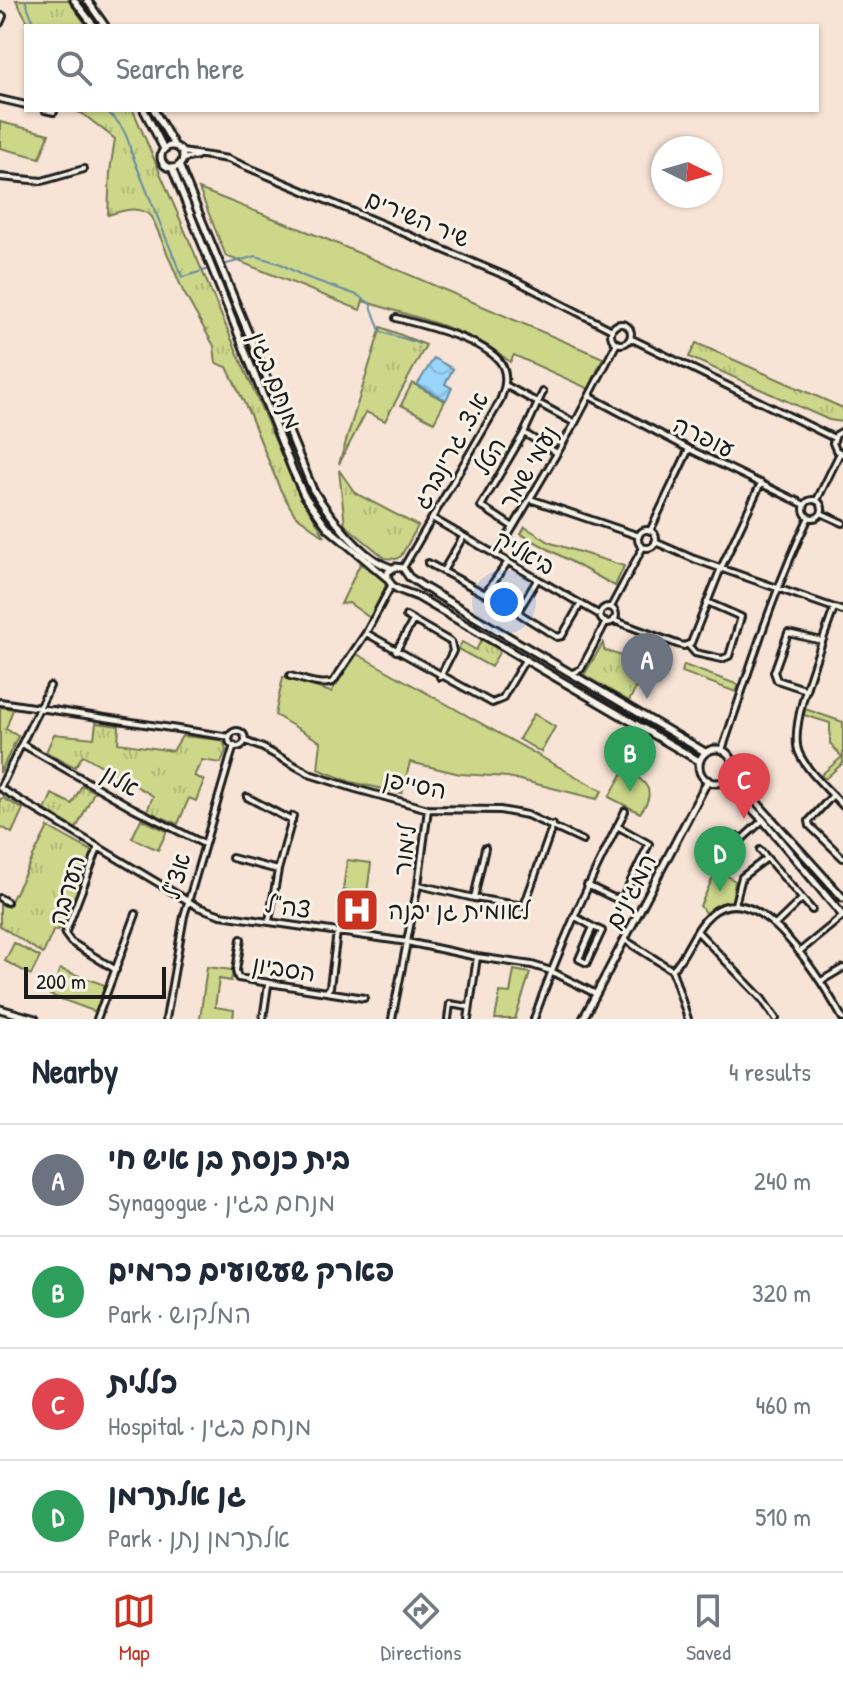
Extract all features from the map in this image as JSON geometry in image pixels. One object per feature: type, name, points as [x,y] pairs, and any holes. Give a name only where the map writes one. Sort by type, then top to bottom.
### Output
[{"type":"main road","points":[[74,0],[92,24]]},
{"type":"main road","points":[[87,0],[104,24]]},
{"type":"main road","points":[[145,112],[164,149]]},
{"type":"main road","points":[[155,112],[175,146],[182,159],[172,168],[163,163],[161,155],[164,149],[175,146]]},
{"type":"main road","name":"מנחם בגין","points":[[182,159],[307,479],[345,532],[383,565],[392,568]]},
{"type":"main road","name":"מנחם בגין","points":[[172,168],[304,495],[328,528],[387,578]]},
{"type":"main road","points":[[699,761],[418,597],[394,587],[387,578],[392,568],[403,568],[409,577],[705,752]]},
{"type":"main road","points":[[394,587],[405,586],[409,577]]},
{"type":"main road","points":[[722,750],[730,757],[731,774],[843,901],[842,914],[763,820],[724,781],[708,780],[700,772],[699,761],[705,752],[722,750]]},
{"type":"main road","points":[[724,781],[731,774]]},
{"type":"main road","name":"המגינים","points":[[583,1019],[708,780]]},
{"type":"main road","points":[[0,1009],[35,1019]]},
{"type":"street","points":[[0,23],[3,16]]},
{"type":"street","points":[[0,99],[24,105]]},
{"type":"street","name":"שיר השירים","points":[[182,159],[203,154],[228,159],[475,262],[612,330]]},
{"type":"street","points":[[0,178],[42,181],[84,169]]},
{"type":"street","name":"א.צ. גרינברג","points":[[396,318],[446,332],[492,353],[504,368],[505,385],[492,414],[403,568]]},
{"type":"street","points":[[620,325],[626,326],[630,338],[626,343],[617,343],[612,338],[612,330],[620,325]]},
{"type":"street","points":[[630,338],[834,438]]},
{"type":"street","name":"נעמי שמר","points":[[496,556],[575,423],[617,343]]},
{"type":"street","points":[[505,385],[575,423]]},
{"type":"street","name":"הטל","points":[[513,527],[481,506],[524,433],[543,392]]},
{"type":"street","name":"עופרה","points":[[589,396],[805,505]]},
{"type":"street","points":[[834,438],[843,431]]},
{"type":"street","name":"הטל","points":[[524,433],[557,453]]},
{"type":"street","points":[[817,500],[841,454],[834,447],[834,438]]},
{"type":"street","points":[[650,531],[689,449]]},
{"type":"street","points":[[688,645],[696,637],[721,568],[761,483]]},
{"type":"street","points":[[530,499],[639,536]]},
{"type":"street","points":[[817,500],[822,505],[821,513],[814,518],[809,517],[805,505],[817,500]]},
{"type":"street","points":[[821,513],[843,523]]},
{"type":"street","points":[[722,750],[779,587],[809,517]]},
{"type":"street","name":"ביאליק","points":[[432,518],[603,619]]},
{"type":"street","points":[[642,531],[650,531],[655,535],[655,542],[649,548],[643,547],[639,536],[642,531]]},
{"type":"street","points":[[443,571],[463,537]]},
{"type":"street","points":[[655,542],[843,611]]},
{"type":"street","points":[[611,607],[643,547]]},
{"type":"street","points":[[428,563],[485,594],[507,563]]},
{"type":"street","points":[[537,580],[519,610],[520,614],[557,637],[562,636],[580,605]]},
{"type":"street","points":[[290,676],[328,684],[333,682],[394,587]]},
{"type":"street","points":[[603,619],[688,645],[695,653],[722,659],[729,656],[741,617],[707,602]]},
{"type":"street","points":[[582,678],[581,669],[599,633],[603,608],[611,607]]},
{"type":"street","points":[[611,607],[615,613],[613,620]]},
{"type":"street","points":[[834,608],[798,720],[796,743],[803,761],[843,806]]},
{"type":"street","points":[[406,616],[451,642],[453,646],[440,677]]},
{"type":"street","points":[[396,651],[413,621]]},
{"type":"street","points":[[807,690],[777,680],[775,676],[787,635],[792,632],[823,642]]},
{"type":"street","points":[[366,633],[440,677],[492,703],[502,699],[526,659]]},
{"type":"street","points":[[573,673],[581,669]]},
{"type":"street","points":[[0,788],[50,686]]},
{"type":"street","points":[[0,702],[230,737]]},
{"type":"street","points":[[239,731],[245,741],[240,746],[234,745],[230,737],[233,732],[239,731]]},
{"type":"street","name":"הסייפן","points":[[245,741],[312,775],[428,809],[500,810],[527,815],[583,841]]},
{"type":"street","name":"אלון","points":[[22,744],[133,808],[204,844]]},
{"type":"street","name":"אצ\"ל","points":[[166,1019],[188,901],[234,745]]},
{"type":"street","name":"צה\"ל","points":[[0,788],[188,901],[221,915],[516,961],[551,971],[596,994]]},
{"type":"street","points":[[833,795],[809,821],[810,826],[843,858]]},
{"type":"street","points":[[247,797],[293,818],[278,870],[269,921]]},
{"type":"street","name":"לימור","points":[[392,1019],[418,885],[428,809]]},
{"type":"street","points":[[534,1019],[573,916],[625,811]]},
{"type":"street","points":[[738,837],[741,840],[763,820]]},
{"type":"street","points":[[418,885],[524,906],[553,825]]},
{"type":"street","points":[[587,885],[618,899],[623,897],[640,864],[649,844],[617,826]]},
{"type":"street","name":"הערבה","points":[[98,848],[65,934],[71,942],[116,970]]},
{"type":"street","points":[[474,898],[485,848]]},
{"type":"street","points":[[760,850],[812,910]]},
{"type":"street","points":[[232,858],[278,870]]},
{"type":"street","points":[[735,904],[742,877],[767,858]]},
{"type":"street","points":[[0,898],[7,902]]},
{"type":"street","points":[[774,925],[802,899]]},
{"type":"street","points":[[672,970],[712,913],[735,904],[752,908],[774,925],[799,952],[843,1019]]},
{"type":"street","points":[[97,1019],[136,914]]},
{"type":"street","points":[[799,952],[842,914]]},
{"type":"street","points":[[573,916],[602,931],[587,963],[579,959],[593,927]]},
{"type":"street","points":[[697,931],[762,999],[776,1019]]},
{"type":"street","points":[[327,991],[337,932]]},
{"type":"street","name":"הסביון","points":[[241,939],[236,977],[268,985],[364,998]]},
{"type":"street","points":[[625,940],[672,970],[688,1019]]},
{"type":"street","points":[[468,1019],[477,957]]},
{"type":"street","points":[[820,981],[843,968]]},
{"type":"street","points":[[263,1019],[268,985]]},
{"type":"street","points":[[448,1019],[450,1004],[469,1008]]},
{"type":"green space","points":[[16,0],[68,0],[86,24],[29,24]]},
{"type":"green space","points":[[78,112],[134,112],[290,475],[325,537],[295,515],[280,489],[250,415],[227,367],[216,363],[214,346],[183,291],[152,217],[137,210],[108,215],[115,139]]},
{"type":"green space","points":[[0,122],[49,134],[40,158],[0,148]]},
{"type":"green space","points":[[199,189],[326,239],[603,358],[589,389],[514,355],[510,362],[477,340],[440,325],[363,301],[360,310],[226,256]]},
{"type":"green space","points":[[381,327],[426,345],[385,421],[366,412],[339,464]]},
{"type":"green space","points":[[696,343],[843,408],[843,422],[829,420],[689,357]]},
{"type":"green space","points":[[412,383],[445,401],[434,422],[401,405]]},
{"type":"green space","points":[[339,470],[355,493],[418,526],[401,556],[385,558],[345,525]]},
{"type":"green space","points":[[525,527],[551,543],[624,566],[615,586],[521,534]]},
{"type":"green space","points":[[360,564],[383,577],[386,585],[370,618],[349,603],[341,604]]},
{"type":"green space","points":[[482,639],[501,649],[491,667],[458,649],[462,642],[476,650]]},
{"type":"green space","points":[[603,643],[604,650],[648,665],[629,701],[584,675]]},
{"type":"green space","points":[[357,654],[602,791],[597,799],[508,777],[460,774],[410,762],[402,793],[351,782],[318,769],[321,742],[275,715],[283,677],[331,692]]},
{"type":"green space","points":[[684,665],[739,685],[736,692],[682,672]]},
{"type":"green space","points":[[0,707],[13,709],[6,729],[18,736],[0,773]]},
{"type":"green space","points":[[805,709],[843,722],[843,763],[825,779],[821,775],[842,757],[830,743],[830,723],[804,715]]},
{"type":"green space","points":[[534,714],[555,727],[541,752],[519,739]]},
{"type":"green space","points":[[96,723],[119,726],[118,743],[173,751],[182,736],[220,740],[226,751],[221,763],[202,760],[194,776],[204,780],[196,801],[189,798],[178,824],[147,811],[153,796],[83,755],[75,767],[46,752],[54,734],[94,738]]},
{"type":"green space","points":[[625,769],[647,787],[648,799],[640,813],[609,797]]},
{"type":"green space","points":[[82,785],[94,792],[76,829],[45,810],[52,794],[72,804]]},
{"type":"green space","points":[[0,799],[23,809],[12,833],[0,826]]},
{"type":"green space","points":[[141,819],[167,831],[158,850],[132,838]]},
{"type":"green space","points":[[48,827],[93,852],[61,929],[53,931],[43,954],[0,926],[0,904],[8,907]]},
{"type":"green space","points":[[347,860],[371,863],[367,893],[343,890]]},
{"type":"green space","points":[[717,869],[735,881],[732,902],[713,908],[706,914],[700,906]]},
{"type":"green space","points":[[14,943],[40,957],[31,975],[5,961]]},
{"type":"green space","points":[[207,967],[233,970],[231,981],[219,979],[215,1007],[234,1010],[233,1019],[200,1019]]},
{"type":"green space","points":[[60,969],[105,985],[96,1012],[50,995]]},
{"type":"green space","points":[[514,970],[530,973],[515,1019],[495,1019],[500,992],[510,993]]},
{"type":"water","points":[[434,358],[453,369],[445,384],[452,388],[446,400],[417,385]]},
{"type":"waterway","points":[[25,0],[34,24]]},
{"type":"waterway","points":[[107,112],[125,133],[182,277],[206,270]]},
{"type":"waterway","points":[[223,265],[256,256],[281,264],[303,276],[357,295],[370,303],[380,331],[419,344]]},
{"type":"place","name":"בית כנסת בן איש חי","points":[[647,699]]},
{"type":"place","name":"פארק שעשועים כרמים","points":[[630,792]]},
{"type":"place","name":"כללית","points":[[744,819]]},
{"type":"place","name":"גן אלתרמן","points":[[720,892]]},
{"type":"place","name":"לאומית גן יבנה","points":[[357,910]]}]
